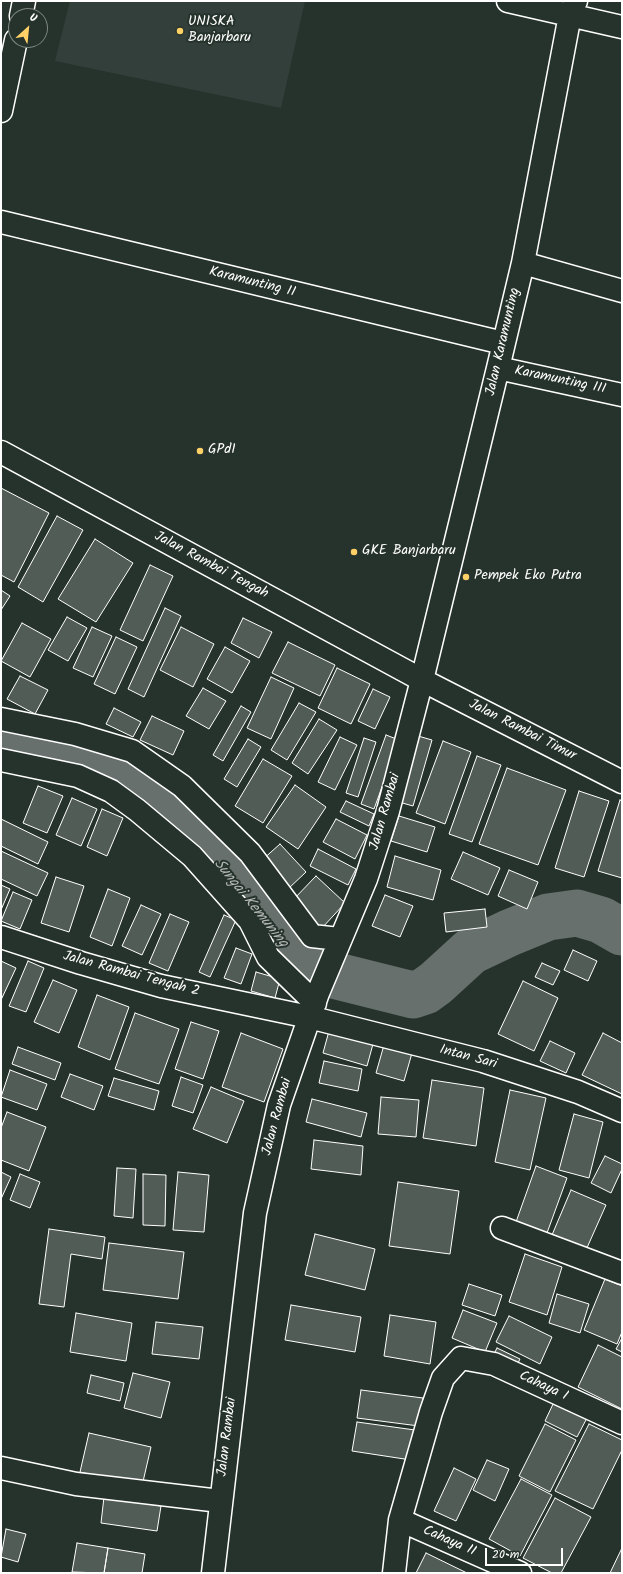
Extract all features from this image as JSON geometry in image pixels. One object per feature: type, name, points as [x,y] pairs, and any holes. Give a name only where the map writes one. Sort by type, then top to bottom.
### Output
[{"type":"street","points":[[508,1],[573,8],[622,27]]},
{"type":"street","name":"Jalan Karamunting","points":[[422,680],[522,263],[573,8]]},
{"type":"street","points":[[1,110],[14,48]]},
{"type":"street","name":"Karamunting II","points":[[1,222],[503,343]]},
{"type":"street","points":[[522,263],[622,291]]},
{"type":"street","name":"Karamunting III","points":[[498,368],[622,395]]},
{"type":"street","name":"Jalan Rambai Tengah","points":[[1,452],[422,680]]},
{"type":"street","name":"Jalan Rambai Timur","points":[[422,680],[622,782]]},
{"type":"street","name":"Jalan Rambai","points":[[213,1573],[220,1501],[255,1213],[279,1105],[314,1004],[336,947],[369,872],[388,811],[422,680]]},
{"type":"street","points":[[1,719],[75,734],[132,751],[182,786],[250,853],[312,936],[336,947]]},
{"type":"street","points":[[1,760],[78,776],[111,791],[137,810],[192,856],[250,921],[268,957],[314,1004]]},
{"type":"street","name":"Jalan Rambai Tengah 2","points":[[1,937],[80,963],[162,986],[314,1004]]},
{"type":"street","name":"Intan Sari","points":[[314,1004],[578,1092],[622,1111]]},
{"type":"street","points":[[502,1228],[622,1273]]},
{"type":"street","name":"Cahaya I","points":[[400,1520],[431,1412],[444,1378],[461,1358],[494,1364],[622,1423]]},
{"type":"street","points":[[1,1469],[76,1484],[220,1501]]},
{"type":"street","points":[[394,1573],[400,1520]]},
{"type":"street","name":"Cahaya II","points":[[400,1520],[520,1573]]},
{"type":"shaded area","name":"UNISKA Banjarbaru","points":[[70,1],[305,1],[281,108],[55,61]]},
{"type":"building","points":[[1,488],[49,513],[14,582],[1,575]]},
{"type":"building","points":[[57,516],[83,530],[43,602],[18,587]]},
{"type":"building","points":[[95,539],[133,563],[96,622],[58,599]]},
{"type":"building","points":[[150,565],[173,576],[143,641],[120,630]]},
{"type":"building","points":[[1,590],[10,596],[1,610]]},
{"type":"building","points":[[165,608],[181,616],[144,697],[128,689]]},
{"type":"building","points":[[67,617],[87,628],[68,661],[48,650]]},
{"type":"building","points":[[243,618],[272,632],[259,658],[231,643]]},
{"type":"building","points":[[22,623],[51,639],[30,677],[1,661]]},
{"type":"building","points":[[92,627],[112,636],[93,677],[73,668]]},
{"type":"building","points":[[181,627],[214,644],[193,687],[160,670]]},
{"type":"building","points":[[116,637],[137,647],[115,694],[94,684]]},
{"type":"building","points":[[288,642],[335,665],[320,696],[272,673]]},
{"type":"building","points":[[225,647],[250,661],[232,693],[207,679]]},
{"type":"building","points":[[337,668],[370,684],[351,724],[318,708]]},
{"type":"building","points":[[20,676],[48,690],[35,714],[7,699]]},
{"type":"building","points":[[271,677],[294,688],[271,739],[247,728]]},
{"type":"building","points":[[203,688],[226,701],[209,729],[186,716]]},
{"type":"building","points":[[373,689],[390,697],[375,729],[358,721]]},
{"type":"building","points":[[299,703],[316,712],[287,760],[271,750]]},
{"type":"building","points":[[241,706],[251,712],[223,761],[213,755]]},
{"type":"building","points":[[114,708],[141,722],[133,737],[106,724]]},
{"type":"building","points":[[152,716],[184,731],[173,755],[140,740]]},
{"type":"building","points":[[319,719],[337,730],[308,774],[292,763]]},
{"type":"building","points":[[386,735],[399,740],[374,809],[361,804]]},
{"type":"building","points":[[418,736],[432,740],[413,806],[399,802]]},
{"type":"building","points":[[340,737],[357,745],[335,790],[318,782]]},
{"type":"building","points":[[364,738],[376,742],[358,797],[346,793]]},
{"type":"building","points":[[248,739],[261,747],[237,787],[224,779]]},
{"type":"building","points":[[443,741],[471,752],[445,824],[416,813]]},
{"type":"building","points":[[477,756],[501,765],[472,842],[449,834]]},
{"type":"building","points":[[263,759],[292,776],[263,823],[235,806]]},
{"type":"building","points":[[507,768],[566,790],[538,865],[479,844]]},
{"type":"building","points":[[295,785],[326,807],[298,849],[266,827]]},
{"type":"building","points":[[38,786],[63,796],[47,833],[23,823]]},
{"type":"building","points":[[579,791],[609,801],[584,877],[555,868]]},
{"type":"building","points":[[72,798],[97,809],[81,846],[56,835]]},
{"type":"building","points":[[620,800],[622,801],[622,878],[598,871]]},
{"type":"building","points":[[346,801],[374,814],[369,826],[340,812]]},
{"type":"building","points":[[102,809],[123,818],[107,856],[87,847]]},
{"type":"building","points":[[399,816],[435,827],[427,852],[391,841]]},
{"type":"building","points":[[1,819],[48,842],[38,864],[1,846]]},
{"type":"building","points":[[336,819],[367,835],[355,859],[323,842]]},
{"type":"building","points":[[280,844],[306,872],[288,889],[261,861]]},
{"type":"building","points":[[318,849],[356,869],[348,885],[310,866]]},
{"type":"building","points":[[1,851],[48,873],[37,896],[1,879]]},
{"type":"building","points":[[463,852],[500,868],[488,895],[451,879]]},
{"type":"building","points":[[395,856],[441,870],[433,900],[387,887]]},
{"type":"building","points":[[509,870],[538,882],[527,909],[498,896]]},
{"type":"building","points":[[316,876],[345,903],[322,928],[293,900]]},
{"type":"building","points":[[56,877],[84,886],[69,932],[41,923]]},
{"type":"building","points":[[1,885],[10,889],[1,910]]},
{"type":"building","points":[[108,889],[130,898],[112,946],[90,937]]},
{"type":"building","points":[[13,892],[32,900],[20,929],[1,921]]},
{"type":"building","points":[[385,895],[413,906],[400,937],[372,926]]},
{"type":"building","points":[[141,905],[161,914],[142,955],[122,946]]},
{"type":"building","points":[[485,909],[487,927],[446,932],[444,913]]},
{"type":"building","points":[[170,914],[189,922],[168,971],[149,963]]},
{"type":"building","points":[[224,915],[236,920],[210,977],[199,972]]},
{"type":"building","points":[[236,948],[252,954],[241,984],[224,978]]},
{"type":"building","points":[[573,950],[597,961],[588,981],[564,970]]},
{"type":"building","points":[[1,961],[16,968],[1,1000]]},
{"type":"building","points":[[28,961],[44,968],[26,1012],[9,1006]]},
{"type":"building","points":[[542,963],[560,971],[553,985],[535,977]]},
{"type":"building","points":[[256,972],[280,979],[275,998],[251,991]]},
{"type":"building","points":[[53,980],[77,990],[59,1033],[34,1022]]},
{"type":"building","points":[[523,981],[558,998],[534,1051],[498,1034]]},
{"type":"building","points":[[97,995],[129,1007],[110,1060],[78,1047]]},
{"type":"building","points":[[135,1013],[179,1029],[159,1084],[115,1069]]},
{"type":"building","points":[[191,1022],[219,1031],[203,1079],[175,1069]]},
{"type":"building","points":[[329,1031],[373,1044],[367,1066],[323,1053]]},
{"type":"building","points":[[241,1033],[283,1049],[264,1102],[222,1087]]},
{"type":"building","points":[[603,1033],[622,1043],[622,1094],[582,1075]]},
{"type":"building","points":[[550,1041],[575,1053],[566,1073],[540,1061]]},
{"type":"building","points":[[384,1045],[412,1053],[404,1081],[376,1073]]},
{"type":"building","points":[[18,1047],[61,1063],[55,1080],[12,1064]]},
{"type":"building","points":[[324,1061],[362,1069],[358,1091],[319,1083]]},
{"type":"building","points":[[10,1070],[47,1084],[37,1110],[1,1097]]},
{"type":"building","points":[[70,1074],[103,1086],[94,1110],[61,1097]]},
{"type":"building","points":[[181,1077],[203,1085],[193,1113],[172,1106]]},
{"type":"building","points":[[114,1078],[159,1091],[154,1110],[108,1096]]},
{"type":"building","points":[[432,1080],[484,1088],[476,1146],[423,1138]]},
{"type":"building","points":[[211,1087],[244,1101],[227,1143],[193,1129]]},
{"type":"building","points":[[510,1090],[546,1098],[530,1170],[495,1162]]},
{"type":"building","points":[[381,1097],[419,1100],[416,1137],[378,1134]]},
{"type":"building","points":[[312,1099],[367,1113],[361,1137],[306,1122]]},
{"type":"building","points":[[7,1112],[46,1127],[29,1171],[1,1160],[1,1128]]},
{"type":"building","points":[[574,1114],[603,1122],[589,1178],[559,1170]]},
{"type":"building","points":[[314,1140],[363,1146],[361,1175],[311,1169]]},
{"type":"building","points":[[605,1156],[622,1164],[622,1169],[611,1193],[591,1183]]},
{"type":"building","points":[[536,1166],[567,1178],[547,1233],[516,1222]]},
{"type":"building","points":[[117,1168],[136,1169],[133,1218],[114,1216]]},
{"type":"building","points":[[1,1172],[11,1177],[1,1199]]},
{"type":"building","points":[[178,1172],[209,1175],[204,1232],[173,1230]]},
{"type":"building","points":[[20,1174],[40,1182],[30,1208],[10,1200]]},
{"type":"building","points":[[143,1174],[166,1175],[165,1226],[143,1225]]},
{"type":"building","points":[[398,1182],[459,1191],[450,1254],[389,1246]]},
{"type":"building","points":[[571,1190],[606,1205],[586,1250],[552,1235]]},
{"type":"building","points":[[49,1229],[105,1237],[102,1259],[71,1254],[64,1307],[39,1304]]},
{"type":"building","points":[[315,1234],[375,1249],[365,1290],[305,1275]]},
{"type":"building","points":[[109,1243],[184,1252],[178,1299],[103,1290]]},
{"type":"building","points":[[525,1254],[562,1267],[547,1315],[509,1302]]},
{"type":"building","points":[[605,1279],[622,1286],[622,1332],[617,1344],[584,1330]]},
{"type":"building","points":[[469,1284],[502,1295],[495,1316],[462,1305]]},
{"type":"building","points":[[557,1294],[589,1304],[580,1333],[549,1323]]},
{"type":"building","points":[[291,1305],[361,1317],[355,1352],[285,1340]]},
{"type":"building","points":[[463,1310],[497,1323],[485,1352],[452,1338]]},
{"type":"building","points":[[76,1313],[132,1323],[126,1361],[70,1352]]},
{"type":"building","points":[[390,1315],[436,1322],[430,1364],[384,1356]]},
{"type":"building","points":[[509,1316],[552,1337],[540,1364],[496,1342]]},
{"type":"building","points":[[156,1322],[203,1327],[199,1359],[152,1354]]},
{"type":"building","points":[[622,1338],[622,1352],[616,1349]]},
{"type":"building","points":[[598,1345],[622,1357],[622,1409],[578,1387]]},
{"type":"building","points":[[497,1348],[520,1359],[515,1369],[492,1358]]},
{"type":"building","points":[[133,1373],[170,1382],[161,1418],[124,1408]]},
{"type":"building","points":[[91,1375],[124,1383],[120,1401],[87,1393]]},
{"type":"building","points":[[361,1390],[423,1398],[419,1426],[357,1418]]},
{"type":"building","points":[[554,1402],[587,1418],[577,1437],[545,1421]]},
{"type":"building","points":[[357,1422],[415,1430],[411,1460],[352,1451]]},
{"type":"building","points":[[545,1424],[576,1440],[550,1492],[519,1476]]},
{"type":"building","points":[[589,1424],[622,1440],[622,1450],[593,1509],[555,1491]]},
{"type":"building","points":[[89,1433],[151,1447],[142,1486],[80,1472]]},
{"type":"building","points":[[487,1460],[509,1469],[495,1501],[473,1490]]},
{"type":"building","points":[[454,1468],[476,1479],[456,1521],[434,1511]]},
{"type":"building","points":[[521,1479],[552,1495],[520,1556],[489,1539]]},
{"type":"building","points":[[104,1497],[161,1506],[157,1531],[101,1523]]},
{"type":"building","points":[[555,1498],[591,1517],[561,1573],[552,1573],[523,1558]]},
{"type":"building","points":[[6,1529],[26,1534],[18,1562],[1,1557]]},
{"type":"building","points":[[77,1543],[108,1548],[104,1573],[72,1572]]},
{"type":"building","points":[[108,1548],[145,1554],[142,1573],[104,1573]]},
{"type":"building","points":[[622,1548],[622,1573],[610,1573]]},
{"type":"building","points":[[426,1553],[467,1573],[416,1573]]},
{"type":"waterway","name":"Sungai Kemuning","points":[[1,737],[78,752],[124,776],[206,850],[259,910],[268,929],[295,958],[317,971],[413,995],[425,991],[436,983],[471,951],[548,917],[577,913],[601,920],[622,932]]},
{"type":"place","name":"UNISKA Banjarbaru","points":[[180,31]]},
{"type":"place","name":"GPdI","points":[[200,451]]},
{"type":"place","name":"GKE Banjarbaru","points":[[354,552]]},
{"type":"place","name":"Pempek Eko Putra","points":[[466,577]]}]
